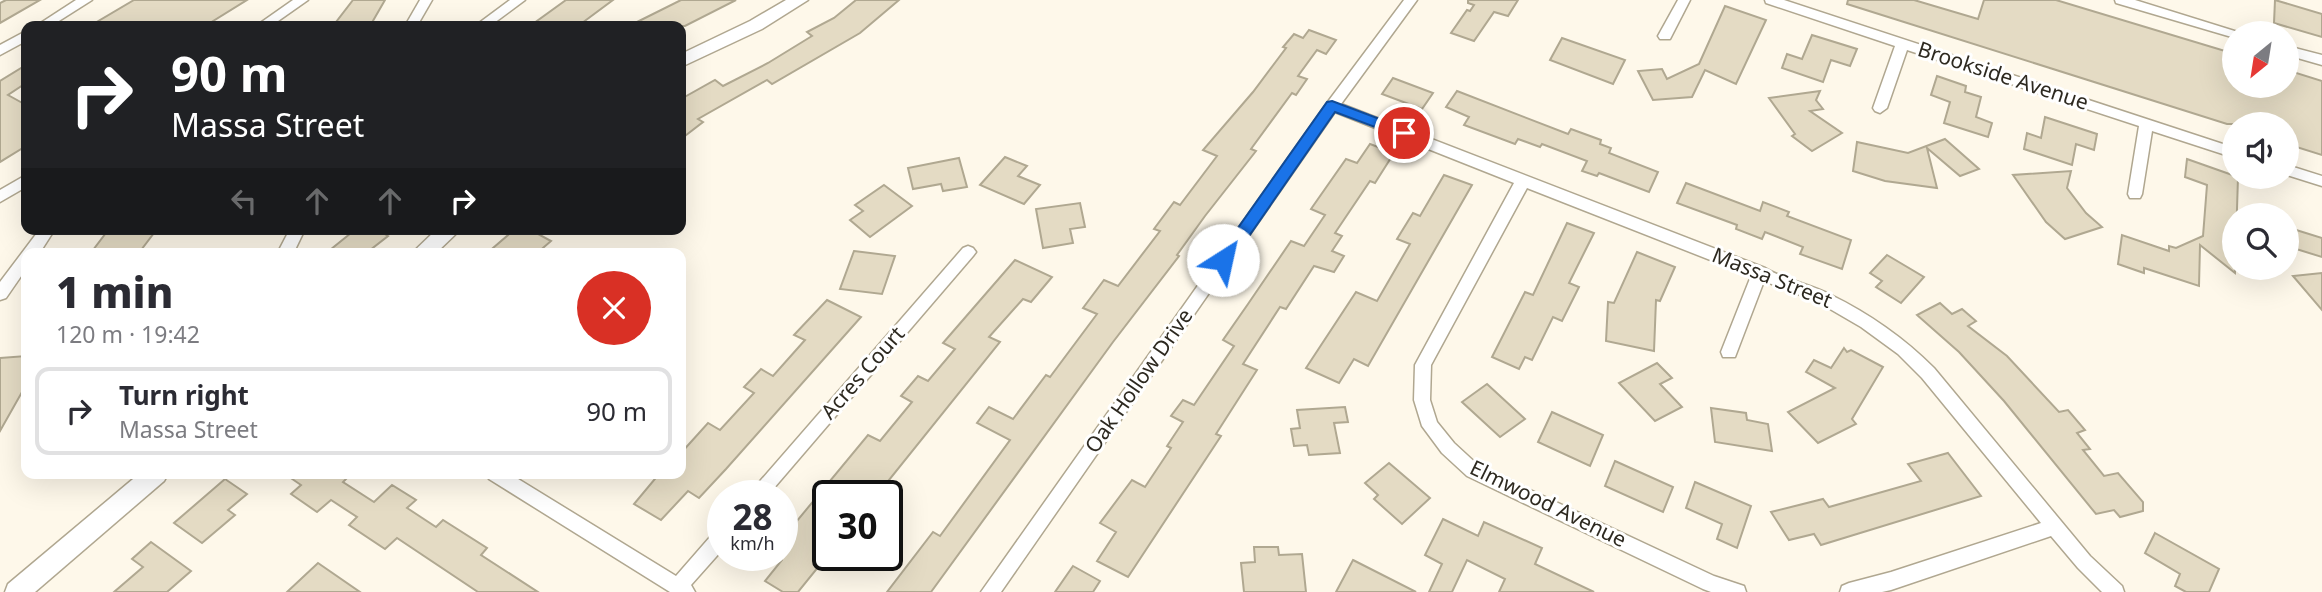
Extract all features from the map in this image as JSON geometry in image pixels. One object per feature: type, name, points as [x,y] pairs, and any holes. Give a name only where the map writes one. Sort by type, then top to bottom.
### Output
[{"type":"street","points":[[50,21],[86,0]]},
{"type":"street","points":[[270,21],[302,0]]},
{"type":"street","points":[[414,21],[426,0]]},
{"type":"street","points":[[488,21],[519,0]]},
{"type":"street","points":[[686,59],[756,25],[799,0]]},
{"type":"street","name":"Oak Hollow Drive","points":[[990,592],[1332,106],[1411,0]]},
{"type":"street","points":[[1665,36],[1684,0]]},
{"type":"street","name":"Brookside Avenue","points":[[1771,0],[2222,149]]},
{"type":"street","points":[[2121,0],[2222,30]]},
{"type":"street","points":[[0,51],[21,38]]},
{"type":"street","points":[[1880,108],[1903,43]]},
{"type":"street","points":[[2300,54],[2322,61]]},
{"type":"street","name":"Massa Street","points":[[1332,106],[1760,272],[1824,298],[1868,321],[1901,345],[1928,373],[2054,527],[2115,592]]},
{"type":"street","points":[[2135,194],[2146,124]]},
{"type":"street","points":[[2299,174],[2322,181]]},
{"type":"street","name":"Elmwood Avenue","points":[[1524,179],[1423,365],[1419,392],[1425,416],[1442,445],[1474,471],[1710,583],[1737,592]]},
{"type":"street","points":[[0,197],[21,183]]},
{"type":"street","points":[[428,248],[444,235]]},
{"type":"street","name":"Acres Court","points":[[770,480],[968,252]]},
{"type":"street","points":[[0,295],[21,265]]},
{"type":"street","points":[[1730,352],[1760,272]]},
{"type":"street","points":[[17,592],[150,479]]},
{"type":"street","points":[[503,479],[682,589],[707,556]]},
{"type":"street","points":[[1849,592],[1895,587],[2054,527]]},
{"type":"building","points":[[6,0],[40,0],[0,23],[0,3]]},
{"type":"building","points":[[134,0],[247,0],[213,21],[98,21]]},
{"type":"building","points":[[353,0],[385,0],[373,21],[337,21]]},
{"type":"building","points":[[566,0],[613,0],[585,21],[537,21]]},
{"type":"building","points":[[681,0],[736,0],[686,25],[686,21],[639,21]]},
{"type":"building","points":[[856,0],[899,0],[860,33],[772,84],[767,80],[698,119],[703,122],[686,135],[686,96],[715,80],[723,86],[768,63],[812,36],[807,32],[834,18]]},
{"type":"building","points":[[1468,0],[1518,0],[1508,16],[1494,12],[1474,41],[1451,33],[1467,10],[1470,11],[1474,5],[1468,3]]},
{"type":"building","points":[[1848,0],[1914,0],[1978,19],[1984,0],[2056,0],[2222,50],[2222,98],[2300,98],[2300,74],[2322,81],[2322,155],[2299,148],[2299,112],[2222,112],[2222,122],[1847,4]]},
{"type":"building","points":[[2275,0],[2322,14],[2322,37],[2300,31],[2300,21],[2274,21]]},
{"type":"building","points":[[1725,6],[1766,20],[1736,84],[1705,70],[1692,97],[1653,100],[1638,71],[1662,69],[1667,79],[1699,64]]},
{"type":"building","points":[[1309,30],[1336,40],[1326,54],[1317,50],[1298,76],[1307,79],[1296,95],[1292,93],[1251,149],[1256,151],[1205,216],[1177,255],[1179,256],[931,592],[887,592],[933,532],[940,536],[1010,440],[977,423],[989,407],[1013,419],[1046,375],[1050,377],[1097,314],[1083,308],[1104,280],[1118,286],[1160,231],[1154,229],[1174,202],[1180,205],[1217,156],[1203,150],[1253,92],[1294,34],[1303,38]]},
{"type":"building","points":[[1812,35],[1857,49],[1850,66],[1831,60],[1823,82],[1782,68],[1787,54],[1802,59]]},
{"type":"building","points":[[1562,38],[1625,60],[1613,84],[1550,60]]},
{"type":"building","points":[[21,68],[21,86],[8,95],[21,102],[21,149],[0,162],[0,81]]},
{"type":"building","points":[[1937,76],[1966,86],[1965,92],[1981,97],[1976,117],[1992,123],[1988,137],[1944,123],[1950,102],[1931,95]]},
{"type":"building","points":[[1393,78],[1433,93],[1422,109],[1382,94]]},
{"type":"building","points":[[1457,91],[1568,134],[1571,129],[1601,140],[1600,144],[1611,148],[1609,153],[1658,172],[1649,192],[1599,173],[1597,176],[1582,171],[1587,161],[1542,144],[1540,147],[1518,139],[1515,144],[1464,125],[1469,117],[1446,107]]},
{"type":"building","points":[[1820,91],[1816,100],[1823,109],[1810,111],[1842,133],[1812,151],[1792,136],[1795,134],[1769,98]]},
{"type":"building","points":[[2045,117],[2097,134],[2094,150],[2076,144],[2072,165],[2024,149],[2027,133],[2041,138]]},
{"type":"building","points":[[1945,139],[1979,169],[1960,176],[1927,148],[1937,188],[1885,181],[1853,171],[1857,142],[1908,153]]},
{"type":"building","points":[[1370,144],[1394,153],[1375,183],[1370,181],[1335,233],[1342,236],[1332,251],[1344,256],[1334,272],[1314,266],[1286,309],[1280,307],[1243,364],[1257,370],[1216,434],[1221,436],[1128,577],[1097,561],[1116,532],[1100,523],[1132,480],[1145,487],[1171,448],[1167,446],[1183,422],[1171,416],[1183,400],[1194,405],[1234,346],[1223,340],[1291,241],[1304,246],[1325,215],[1311,209],[1346,159],[1357,163]]},
{"type":"building","points":[[1005,157],[1027,166],[1018,176],[1040,185],[1024,204],[980,185]]},
{"type":"building","points":[[959,158],[967,187],[943,191],[941,184],[913,189],[908,168]]},
{"type":"building","points":[[2187,159],[2222,171],[2222,189],[2238,189],[2237,203],[2222,203],[2222,263],[2200,245],[2199,286],[2144,268],[2144,273],[2118,264],[2122,235],[2169,251],[2169,246],[2176,248],[2203,236],[2207,185],[2185,177]]},
{"type":"building","points":[[2071,171],[2067,188],[2086,213],[2102,227],[2065,239],[2046,222],[2013,175]]},
{"type":"building","points":[[1444,175],[1472,185],[1368,366],[1354,359],[1339,383],[1306,368],[1356,292],[1377,301],[1410,244],[1397,239],[1413,213],[1420,216]]},
{"type":"building","points":[[1686,183],[1760,211],[1763,202],[1789,212],[1787,216],[1851,240],[1842,269],[1800,254],[1803,247],[1765,232],[1762,239],[1736,229],[1737,225],[1677,203]]},
{"type":"building","points":[[884,185],[912,206],[870,237],[850,220],[863,211],[855,205]]},
{"type":"building","points":[[1080,203],[1085,227],[1070,229],[1073,243],[1043,248],[1036,209]]},
{"type":"building","points":[[1567,223],[1594,233],[1569,283],[1579,287],[1562,321],[1553,317],[1532,360],[1525,357],[1519,369],[1492,357],[1525,292],[1533,295]]},
{"type":"building","points":[[2299,231],[2322,238],[2322,257],[2299,250]]},
{"type":"building","points":[[104,235],[152,235],[143,248],[95,248]]},
{"type":"building","points":[[349,235],[388,236],[373,248],[332,248]]},
{"type":"building","points":[[508,235],[540,235],[551,241],[543,248],[493,248]]},
{"type":"building","points":[[854,251],[895,256],[882,294],[840,289]]},
{"type":"building","points":[[1637,252],[1675,267],[1660,301],[1656,300],[1654,351],[1606,341],[1608,302],[1614,303]]},
{"type":"building","points":[[1887,255],[1924,277],[1901,303],[1876,287],[1882,281],[1870,273]]},
{"type":"building","points":[[1015,260],[1052,277],[1031,302],[1023,299],[989,337],[1000,342],[889,480],[831,480],[868,435],[880,441],[912,402],[901,396],[918,376],[928,381],[955,349],[943,343]]},
{"type":"building","points":[[2322,273],[2322,310],[2296,280],[2299,280],[2299,275]]},
{"type":"building","points":[[827,300],[861,317],[716,480],[707,480],[707,489],[699,498],[688,491],[661,520],[634,504],[655,479],[686,479],[686,447],[708,423],[720,430],[754,393],[744,387],[761,369],[773,376],[805,340],[794,335]]},
{"type":"building","points":[[1940,303],[1952,314],[1962,309],[1976,321],[1968,326],[2007,356],[2059,412],[2068,410],[2085,430],[2077,433],[2090,449],[2083,450],[2104,476],[2118,473],[2143,502],[2143,511],[2120,517],[2114,510],[2096,514],[2004,401],[1959,352],[1917,315]]},
{"type":"building","points":[[1844,348],[1847,352],[1851,350],[1883,367],[1852,419],[1856,424],[1818,443],[1788,412],[1835,388],[1806,372],[1814,360],[1831,368]]},
{"type":"building","points":[[21,356],[21,394],[0,431],[0,358]]},
{"type":"building","points":[[1657,363],[1672,378],[1660,384],[1682,407],[1655,421],[1619,383]]},
{"type":"building","points":[[1487,384],[1525,419],[1500,437],[1462,402]]},
{"type":"building","points":[[1345,407],[1348,422],[1334,423],[1340,453],[1309,455],[1307,445],[1294,446],[1291,429],[1300,428],[1297,410]]},
{"type":"building","points":[[1711,408],[1746,413],[1747,420],[1768,424],[1772,451],[1715,442]]},
{"type":"building","points":[[1552,412],[1603,435],[1590,466],[1538,442]]},
{"type":"building","points":[[1948,453],[1981,496],[1821,545],[1814,534],[1789,540],[1771,512],[1823,499],[1829,507],[1921,481],[1908,464]]},
{"type":"building","points":[[1615,461],[1673,487],[1663,512],[1605,486]]},
{"type":"building","points":[[1389,463],[1430,498],[1402,524],[1374,499],[1378,495],[1365,483]]},
{"type":"building","points":[[225,479],[247,494],[228,510],[235,515],[202,543],[174,523]]},
{"type":"building","points":[[292,479],[346,479],[343,482],[374,502],[392,485],[416,500],[407,508],[436,527],[443,520],[487,548],[481,555],[538,592],[478,592],[397,538],[385,549],[349,525],[357,517],[331,500],[317,512],[291,494],[301,485]]},
{"type":"building","points":[[1695,482],[1751,506],[1737,548],[1717,539],[1722,524],[1686,508]]},
{"type":"building","points":[[812,503],[812,571],[815,571],[798,592],[783,592],[765,581],[773,571],[798,571],[798,520]]},
{"type":"building","points":[[1443,519],[1478,536],[1484,522],[1542,548],[1535,564],[1594,592],[1499,592],[1505,579],[1467,560],[1452,592],[1429,592],[1442,564],[1425,555]]},
{"type":"building","points":[[2155,533],[2219,569],[2209,592],[2186,592],[2175,586],[2180,574],[2145,553]]},
{"type":"building","points":[[151,542],[191,571],[167,592],[114,592],[143,567],[132,559]]},
{"type":"building","points":[[1254,547],[1278,547],[1279,555],[1302,554],[1306,592],[1244,592],[1241,563],[1255,562]]},
{"type":"building","points":[[1353,560],[1416,592],[1336,592]]},
{"type":"building","points":[[318,563],[360,592],[287,592]]},
{"type":"building","points":[[1073,566],[1100,581],[1093,592],[1055,592]]},
{"type":"route","points":[[1223,260],[1332,106],[1404,133]]}]
